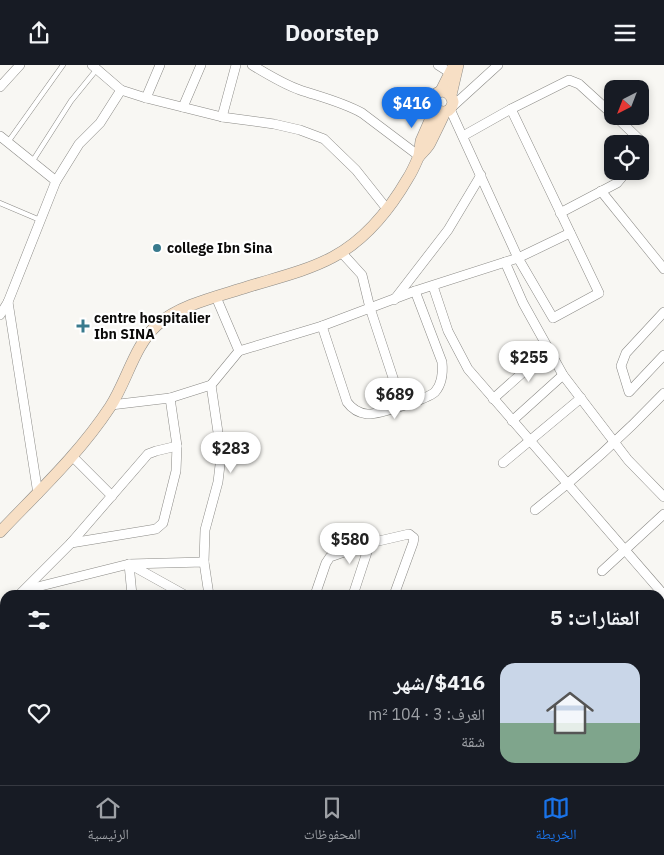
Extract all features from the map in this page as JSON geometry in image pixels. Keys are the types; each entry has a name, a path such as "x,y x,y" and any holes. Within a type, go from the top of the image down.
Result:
{"main road":[{"path":"0,531 73,457 111,405 148,334 166,318 216,297 331,258 361,237 387,209 409,178 419,156 421,141 446,104 454,67"}],"street":[{"path":"0,87 20,65"},
{"path":"146,98 160,65"},
{"path":"183,107 201,65"},
{"path":"222,117 236,65"},
{"path":"252,65 266,69 299,90 352,107 419,156"},
{"path":"438,65 454,67"},
{"path":"498,65 446,104 463,136 518,258 553,318 599,293 511,109"},
{"path":"99,68 121,90 146,98 222,117 274,124 307,132 324,139 356,169 387,209"},
{"path":"463,136 569,80 579,84 604,106"},
{"path":"0,315 8,302 56,181 79,144 100,123 121,90"},
{"path":"624,125 635,135"},
{"path":"4,139 56,181"},
{"path":"394,300 448,230 481,175"},
{"path":"560,213 620,180"},
{"path":"601,191 664,269"},
{"path":"111,405 170,398 211,385 239,351 322,326 415,291 518,258 570,233"},
{"path":"341,252 362,275 370,308 402,405"},
{"path":"506,262 524,303 563,375 628,460 664,497"},
{"path":"433,286 448,331 468,369 567,485 661,590"},
{"path":"322,326 348,402 352,408 368,414 378,413 420,400 435,392 443,370 442,362 415,291"},
{"path":"216,297 239,351"},
{"path":"8,302 38,493"},
{"path":"664,312 626,353 621,367 629,392 664,355"},
{"path":"493,399 549,349"},
{"path":"512,421 563,375"},
{"path":"211,385 219,439 220,465 218,482 205,530 204,563 211,590"},
{"path":"535,510 567,485 615,442 664,393"},
{"path":"71,543 156,529 163,523 176,471 177,446 170,398"},
{"path":"503,463 581,398"},
{"path":"24,590 71,543 148,454 177,446"},
{"path":"73,457 112,496"},
{"path":"602,571 664,514"},
{"path":"317,590 330,557 370,543 409,534 414,538 396,590"},
{"path":"355,590 370,543"},
{"path":"32,590 129,564 204,563"},
{"path":"129,564 132,590"},
{"path":"129,564 176,590"}],"lane":[{"path":"4,139 63,65"},
{"path":"32,162 70,101 99,68"},
{"path":"0,203 40,220"}],"place":[{"name":"college Ibn Sina","path":"157,248"},
{"name":"centre hospitalier Ibn SINA","path":"83,326"}]}
